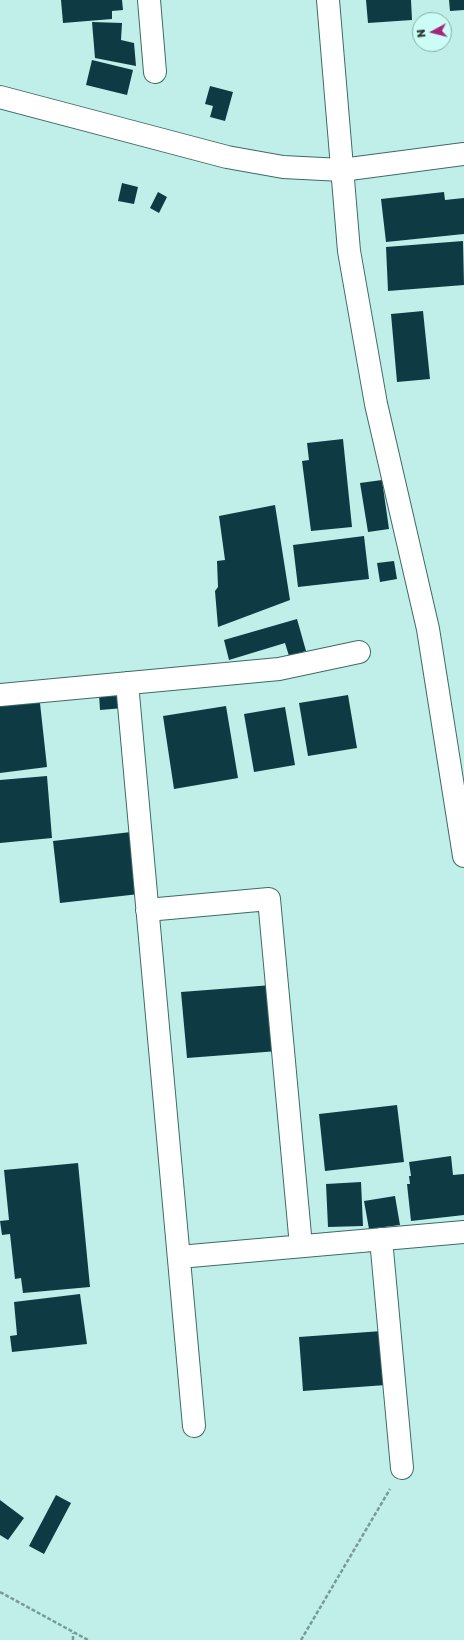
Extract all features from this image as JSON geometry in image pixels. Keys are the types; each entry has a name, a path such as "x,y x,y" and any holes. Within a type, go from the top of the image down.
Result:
{"street":[{"path":"149,0 155,72"},
{"path":"328,0 349,252 375,396 428,629 464,856"},
{"path":"0,97 227,157 284,167 342,170 464,154"},
{"path":"0,695 279,670 359,652"},
{"path":"127,683 194,1426"},
{"path":"147,910 269,899 301,1246"},
{"path":"179,1258 464,1232"},
{"path":"381,1239 402,1468"}],"path":[{"path":"301,1640 402,1468"},
{"path":"0,1592 88,1640"},
{"path":"73,1632 73,1640"}],"building":[{"path":"61,0 122,0 123,10 112,11 112,19 63,23"},
{"path":"366,0 411,0 412,20 368,23"},
{"path":"449,0 464,0 464,10 450,11"},
{"path":"92,22 122,23 121,40 134,43 136,66 95,58"},
{"path":"92,60 133,70 127,95 86,85"},
{"path":"210,86 233,92 225,121 210,117 213,106 205,104"},
{"path":"122,183 138,187 134,204 118,201"},
{"path":"158,192 167,197 159,213 150,208"},
{"path":"444,192 445,200 464,198 464,234 386,242 381,199"},
{"path":"463,241 464,285 388,291 386,247"},
{"path":"423,311 430,379 397,382 391,314"},
{"path":"343,439 352,527 311,531 302,461 309,460 307,443"},
{"path":"382,480 389,529 368,532 360,483"},
{"path":"275,505 290,600 218,627 215,591 218,587 217,561 225,560 219,516"},
{"path":"364,536 369,579 298,587 293,545"},
{"path":"394,561 397,579 380,582 377,563"},
{"path":"297,619 306,651 289,656 285,643 229,660 224,640"},
{"path":"123,692 124,708 100,710 99,694"},
{"path":"39,694 47,767 0,773 0,698"},
{"path":"348,695 357,748 308,756 299,703"},
{"path":"226,706 238,778 174,789 163,716"},
{"path":"285,707 295,765 254,772 244,714"},
{"path":"47,776 52,838 0,843 0,780"},
{"path":"131,832 139,894 60,903 53,841"},
{"path":"272,985 278,1051 187,1058 181,992"},
{"path":"397,1105 404,1162 325,1171 319,1114"},
{"path":"451,1156 453,1175 464,1174 464,1215 411,1221 407,1184 410,1184 409,1176 411,1176 409,1162"},
{"path":"78,1163 90,1287 23,1293 21,1278 15,1279 10,1234 2,1235 0,1221 9,1220 4,1170"},
{"path":"361,1182 363,1226 328,1227 326,1184"},
{"path":"395,1196 400,1225 369,1229 364,1201"},
{"path":"80,1294 87,1344 12,1352 10,1336 17,1335 14,1302"},
{"path":"382,1331 386,1385 303,1391 299,1337"},
{"path":"56,1495 71,1503 44,1554 29,1546"},
{"path":"0,1500 24,1518 8,1540 0,1535"}]}
